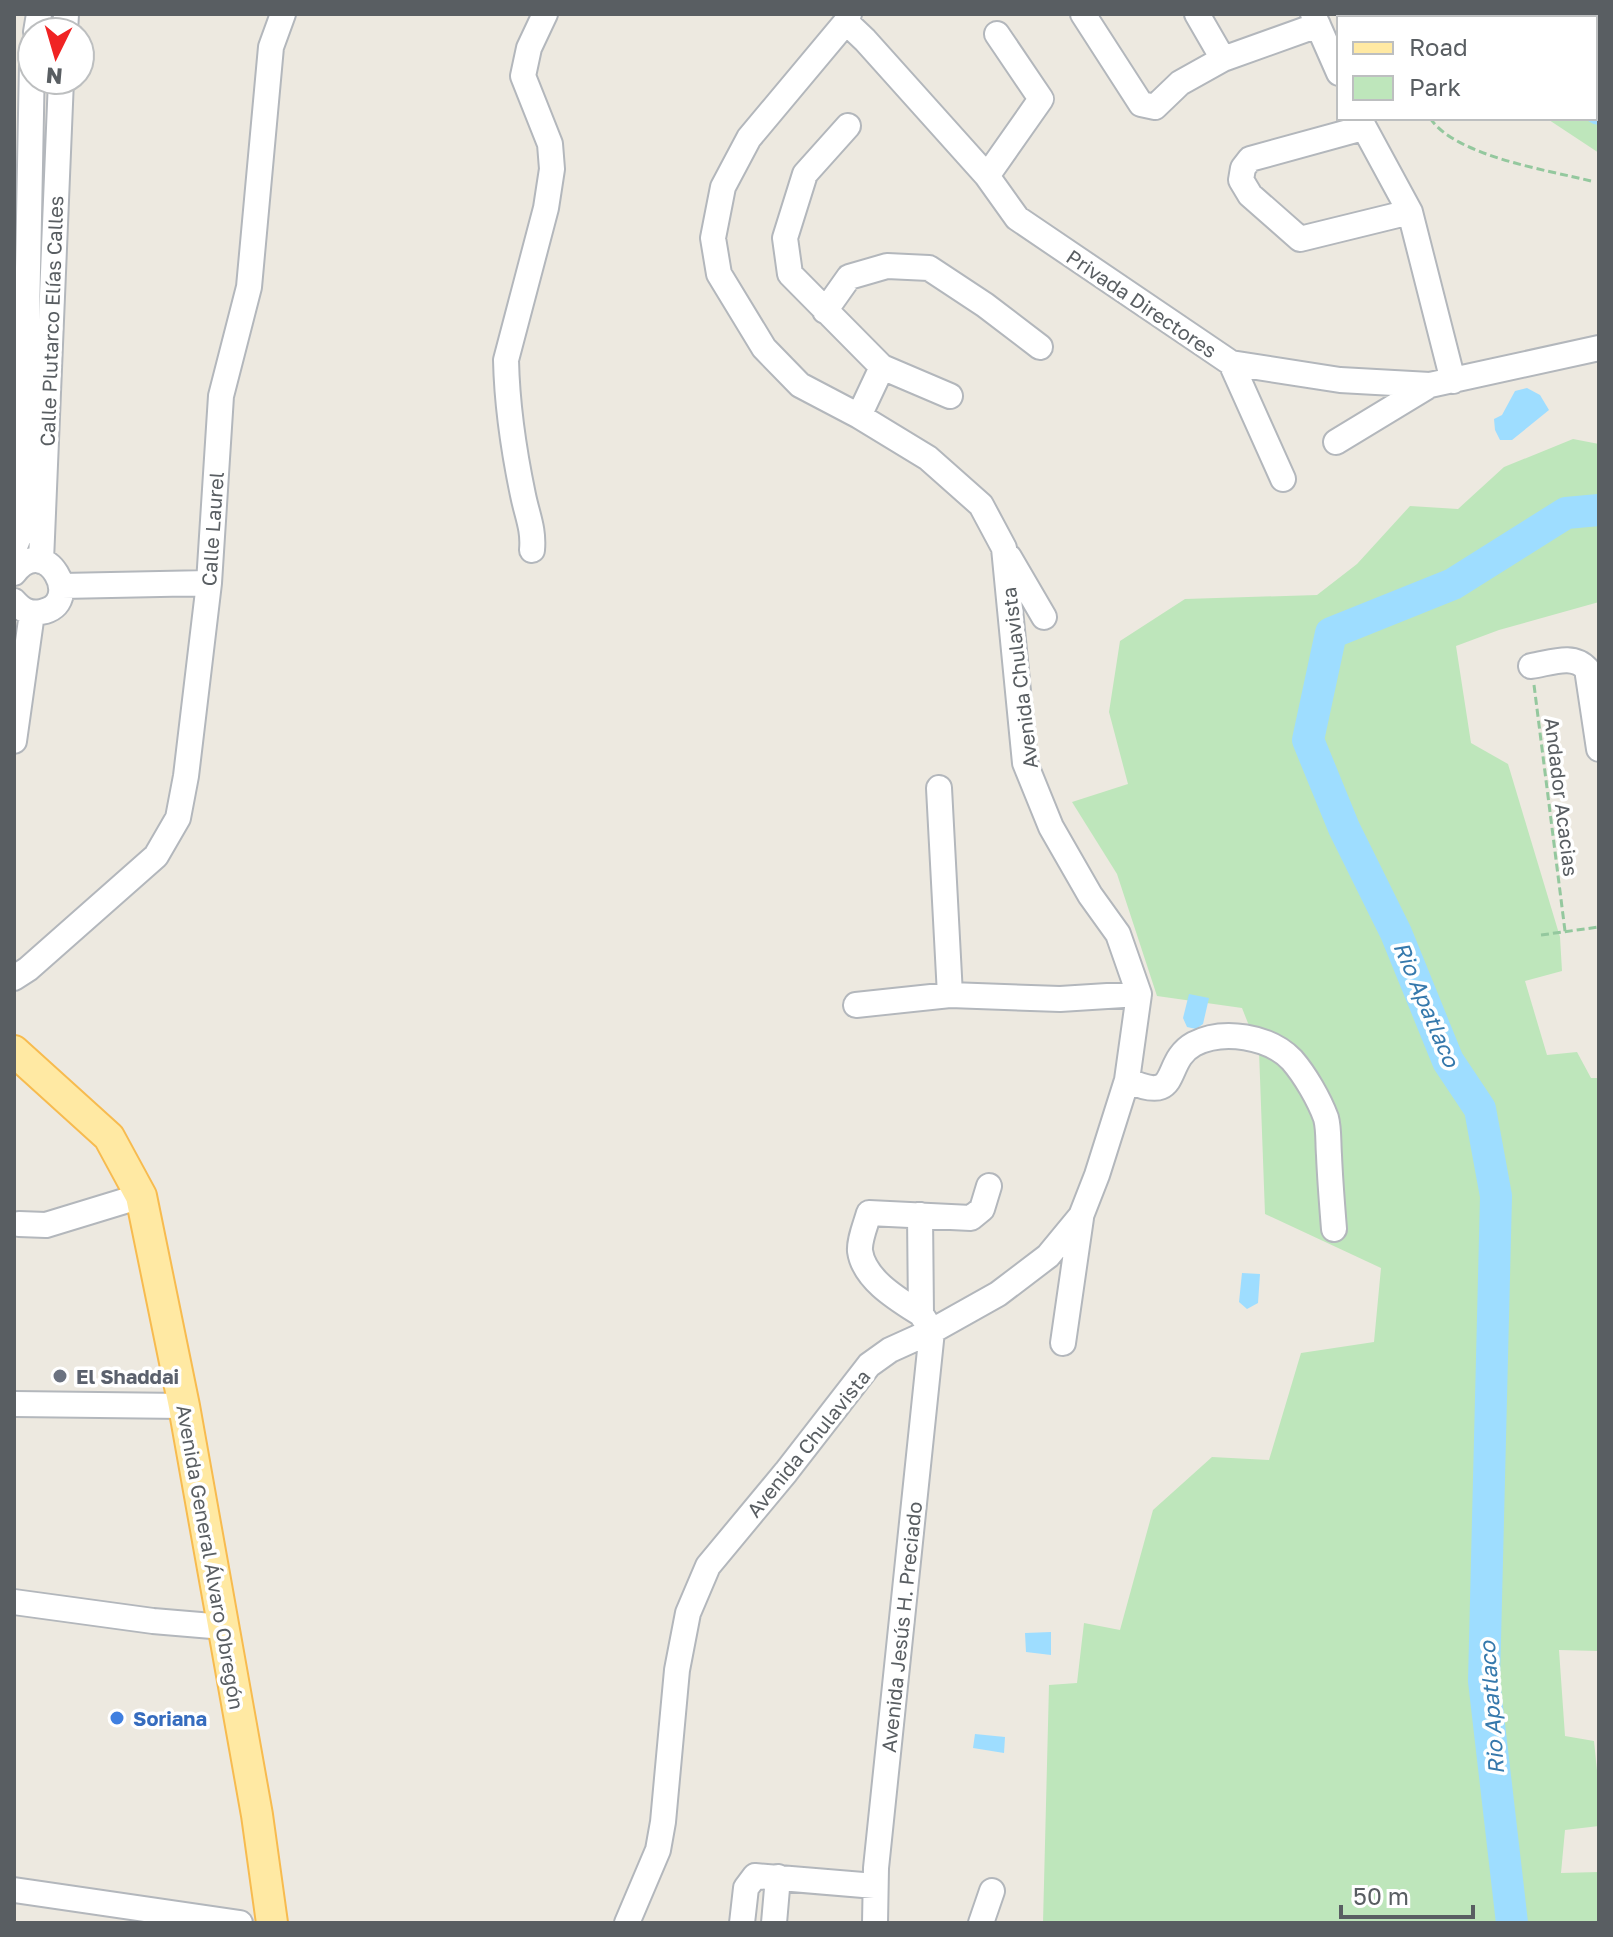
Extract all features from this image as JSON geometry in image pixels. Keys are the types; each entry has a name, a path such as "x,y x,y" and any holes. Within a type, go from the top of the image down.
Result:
{"main road":[{"name":"Avenida General Álvaro Obregón","path":"14,1051 109,1137 141,1196 184,1406 224,1627 257,1815 272,1923"}],"street":[{"name":"Calle Laurel","path":"14,978 156,856 178,818 186,776 209,583 221,396 249,287 271,47 283,14"},
{"path":"532,550 532,526 521,483 506,360 546,208 552,169 550,144 523,76 529,48 545,14"},
{"path":"1083,14 1141,104 1155,107 1180,83 1223,59 1316,20 1337,68"},
{"path":"1197,14 1223,59"},
{"name":"Privada Directores","path":"848,18 987,176 1017,218 1231,363 1340,380 1442,383 1599,348"},
{"name":"Avenida Chulavista","path":"627,1923 658,1850 677,1670 688,1613 708,1566 869,1365 926,1323 998,1294 1048,1256 1081,1216 1127,1080 1139,994 1118,934 1090,895 1051,827 1025,763 1004,548 981,505 928,458 800,385 764,348 719,274 713,238 723,187 749,138 848,18"},
{"path":"987,176 1041,99 997,34"},
{"name":"Calle Plutarco Elías Calles","path":"14,549 23,527 31,96"},
{"name":"Calle Plutarco Elías Calles","path":"41,561 60,96"},
{"path":"1336,442 1442,383 1410,212 1361,123 1250,159 1243,168 1241,180 1250,195 1300,239 1410,212"},
{"path":"848,126 805,174 785,238 790,274 882,367 950,396"},
{"path":"825,311 849,277 887,266 929,268 1040,347"},
{"path":"1231,363 1283,479"},
{"path":"859,416 882,367"},
{"path":"1004,548 1044,617"},
{"path":"14,573 30,562 41,561 56,570 62,586 59,601 47,611 23,607 14,741"},
{"path":"62,586 209,583"},
{"path":"1531,666 1571,659 1581,662 1587,669 1599,749"},
{"path":"939,788 950,995"},
{"path":"856,1005 950,995 1060,999 1139,994"},
{"path":"1127,1080 1147,1089 1162,1087 1192,1045 1230,1035 1262,1042 1290,1058 1314,1094 1326,1120 1334,1229"},
{"path":"926,1323 868,1270 860,1250 869,1213 971,1218 982,1209 989,1186"},
{"path":"19,1224 46,1225 141,1196"},
{"name":"Avenida Jesús H. Preciado","path":"875,1923 875,1886 926,1323 920,1215"},
{"path":"1063,1343 1081,1216"},
{"path":"14,1404 184,1406"},
{"path":"14,1602 153,1621 224,1627"},
{"path":"742,1923 746,1888 755,1876 875,1886"},
{"path":"774,1923 778,1877"},
{"path":"14,1890 240,1923"},
{"path":"981,1923 992,1891"}],"path":[{"path":"1431,120 1437,130 1464,146 1591,181"},
{"name":"Andador Acacias","path":"1531,666 1565,931"},
{"path":"1541,935 1599,927"}],"green space":[{"path":"1384,14 1572,16 1384,16"},
{"path":"1597,50 1599,53 1599,153 1549,120 1597,120"},
{"path":"1573,439 1599,444 1599,602 1499,630 1456,646 1471,743 1508,764 1560,937 1562,971 1525,981 1547,1055 1577,1052 1591,1078 1599,1078 1599,1651 1559,1650 1565,1736 1594,1741 1599,1790 1599,1826 1565,1830 1561,1873 1599,1872 1599,1923 1043,1923 1049,1685 1077,1683 1084,1623 1120,1630 1153,1510 1212,1457 1269,1460 1301,1353 1374,1342 1381,1268 1265,1214 1259,1051 1242,1008 1157,996 1117,874 1072,802 1128,784 1109,712 1120,641 1185,599 1317,595 1357,564 1410,506 1458,509 1504,467"}],"water":[{"path":"1527,388 1540,395 1549,410 1512,440 1500,440 1494,419 1502,415 1515,391"},
{"path":"1189,994 1209,998 1203,1024 1196,1029 1187,1027 1183,1018"},
{"path":"1242,1273 1260,1274 1258,1303 1247,1309 1239,1302"},
{"path":"1051,1632 1051,1655 1026,1652 1025,1633"},
{"path":"975,1734 1005,1737 1004,1753 973,1748"}],"waterway":[{"name":"Rio Apatlaco","path":"1512,1923 1484,1681 1496,1196 1480,1109 1448,1061 1396,933 1344,828 1308,740 1331,633 1453,584 1566,513 1599,510"}],"place":[{"name":"El Shaddai","path":"60,1376"},
{"name":"Soriana","path":"117,1718"}]}
